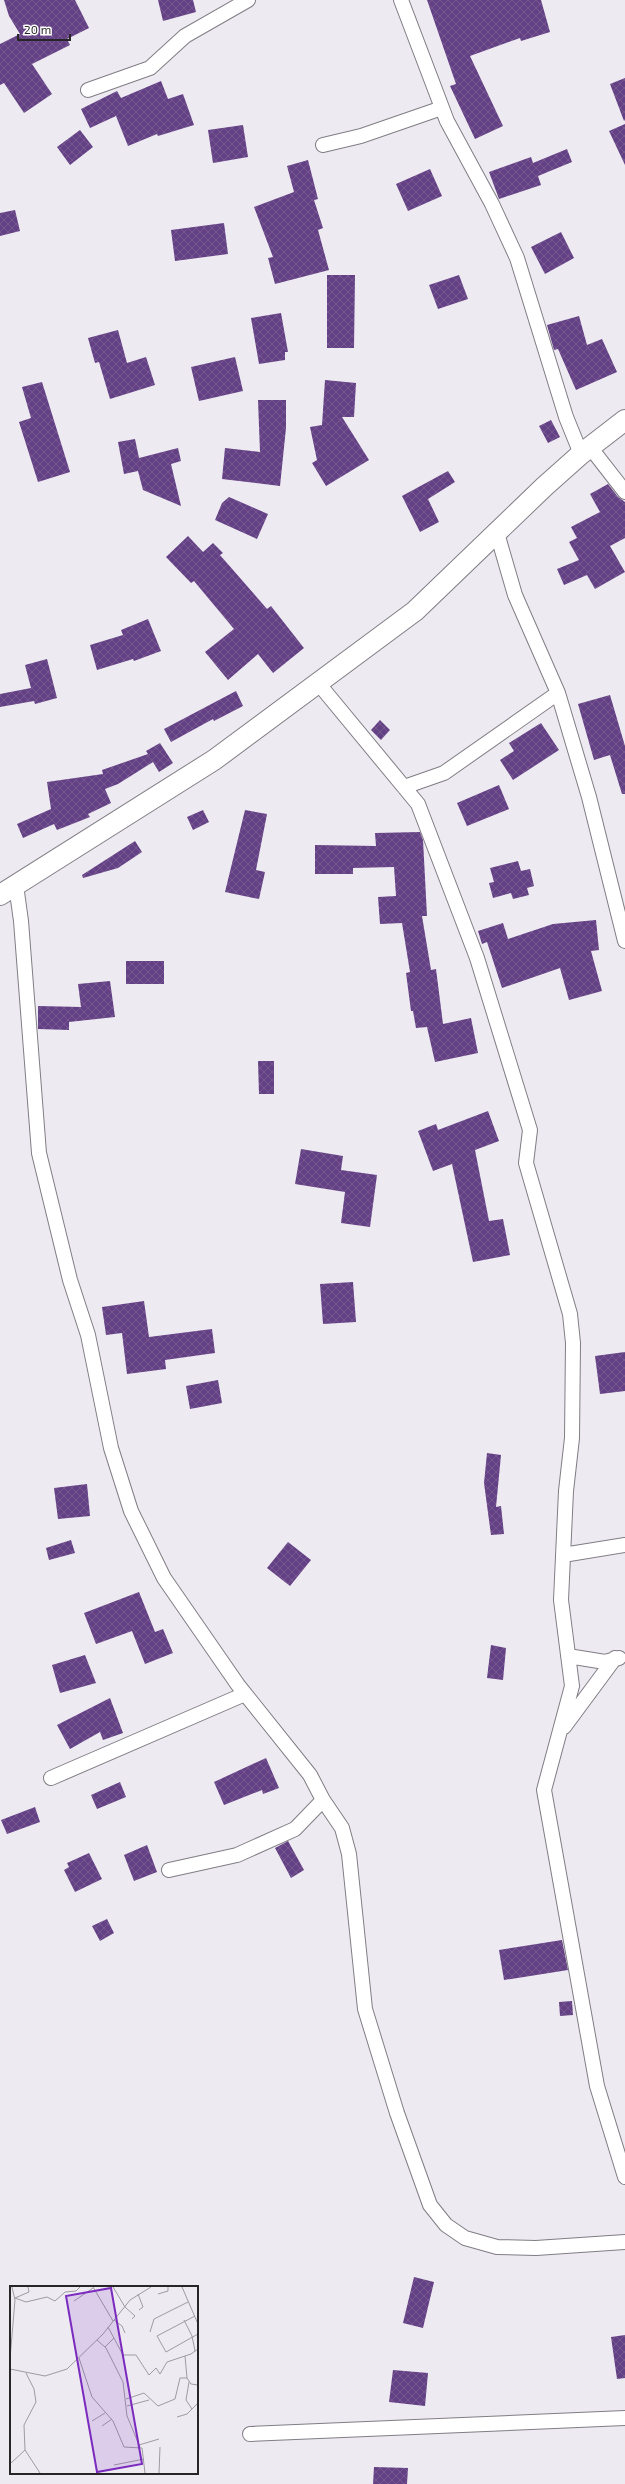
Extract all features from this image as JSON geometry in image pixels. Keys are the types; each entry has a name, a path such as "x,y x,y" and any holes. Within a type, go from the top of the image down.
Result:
{"street":[{"path":"88,90 150,68 185,36 248,0"},
{"path":"401,0 442,108 471,168 492,204 517,258 566,417 586,450 625,492"},
{"path":"323,145 361,136 442,108"},
{"path":"625,420 586,450 496,533 415,612 214,760 8,890 21,921 39,1152 70,1280 88,1335 111,1448 131,1511 164,1578 245,1694 310,1775 323,1800 342,1828 349,1854 365,2009 400,2120 430,2205 446,2225 466,2238 497,2247 536,2248 625,2242"},
{"path":"496,533 515,595 558,693 589,796 625,941"},
{"path":"318,683 418,804 481,973 530,1130 526,1163 570,1314 573,1343 572,1438 566,1491 561,1600 572,1686 544,1790 597,2086 625,2177"},
{"path":"404,787 444,773 558,693"},
{"path":"563,1555 625,1545"},
{"path":"568,1656 605,1662 620,1658"},
{"path":"559,1734 620,1658"},
{"path":"51,1778 245,1694"},
{"path":"169,1870 237,1855 295,1829 323,1800"},
{"path":"250,2434 625,2418"}],"building":[{"path":"4,0 75,0 89,28 67,39 70,45 32,64 52,94 24,113 4,83 0,85 0,44 20,34 9,16"},
{"path":"158,0 193,0 196,12 163,21"},
{"path":"427,0 541,0 550,32 521,41 520,38 470,56 503,126 475,139 450,86 456,84"},
{"path":"625,78 625,120 624,121 610,84"},
{"path":"161,81 168,99 183,94 194,125 158,136 157,134 128,146 116,116 90,128 81,109 117,91 121,98"},
{"path":"625,124 625,165 609,131"},
{"path":"243,125 248,157 213,163 208,130"},
{"path":"80,130 93,147 70,165 57,147"},
{"path":"567,149 572,162 538,176 541,185 499,199 489,172 531,157 533,163"},
{"path":"308,160 318,199 314,200 323,228 318,230 329,270 275,284 268,258 273,257 254,207 294,192 287,166"},
{"path":"430,169 442,196 408,211 396,184"},
{"path":"15,210 20,231 0,236 0,213"},
{"path":"224,223 228,254 175,261 171,230"},
{"path":"561,232 574,258 545,274 531,247"},
{"path":"327,275 355,275 354,348 327,348"},
{"path":"459,275 468,299 438,309 429,285"},
{"path":"281,313 288,352 285,352 285,360 259,364 251,318"},
{"path":"579,316 587,345 602,339 617,372 576,390 558,349 554,350 547,325"},
{"path":"118,330 127,363 146,357 155,385 110,399 99,362 95,363 88,338"},
{"path":"235,357 243,391 199,401 191,367"},
{"path":"325,380 356,383 354,417 342,417 369,460 326,486 312,463 317,460 310,427 322,425"},
{"path":"42,382 70,472 38,482 19,422 31,418 22,387"},
{"path":"258,400 286,400 286,428 280,486 222,479 225,448 260,452"},
{"path":"551,420 560,437 548,443 539,426"},
{"path":"135,439 139,458 178,448 181,461 171,464 181,506 143,490 138,471 124,474 118,442"},
{"path":"448,471 455,482 428,499 439,522 420,532 402,496"},
{"path":"608,484 618,497 625,502 625,538 610,546 625,572 595,589 587,575 564,585 557,569 579,560 569,542 577,538 571,527 600,512 590,494"},
{"path":"229,497 268,514 257,539 215,520 222,503"},
{"path":"188,536 203,552 213,543 223,553 220,555 267,609 271,606 304,648 273,673 258,654 228,680 205,652 234,629 194,581 191,583 166,557"},
{"path":"148,619 161,651 134,661 133,659 97,670 90,645 123,635 121,630"},
{"path":"47,659 57,698 35,704 34,701 0,707 0,694 31,688 25,665"},
{"path":"236,691 243,706 214,721 213,719 171,742 164,729"},
{"path":"610,695 625,746 625,794 622,794 610,755 594,760 578,704"},
{"path":"380,720 390,730 381,740 371,730"},
{"path":"541,723 559,750 513,780 500,760 514,751 509,743"},
{"path":"160,743 173,763 159,772 153,762 118,784 105,789 111,803 88,814 90,817 57,830 54,824 23,838 17,824 51,809 47,782 103,774 102,770 148,754 146,751"},
{"path":"499,785 509,809 467,826 457,803"},
{"path":"203,810 209,822 193,830 187,817"},
{"path":"245,810 267,814 256,870 265,872 259,899 225,892"},
{"path":"420,832 423,840 427,916 422,916 431,970 436,969 443,1024 471,1018 478,1053 435,1062 427,1027 416,1028 413,1011 411,1011 406,973 410,972 402,923 380,924 378,897 396,896 394,867 353,868 353,874 315,874 315,845 376,846 375,833"},
{"path":"135,841 142,852 118,868 83,878 82,875"},
{"path":"518,861 521,871 530,869 534,886 527,888 529,895 513,899 511,893 493,898 489,883 494,882 490,868"},
{"path":"596,920 599,950 591,951 602,991 569,1000 560,968 502,988 487,942 482,944 478,931 503,923 508,939 553,924"},
{"path":"126,961 164,961 164,984 126,984"},
{"path":"110,981 115,1017 69,1022 69,1030 38,1029 38,1006 81,1007 78,984"},
{"path":"258,1061 274,1061 274,1094 259,1094"},
{"path":"488,1111 499,1141 475,1150 489,1221 503,1219 510,1255 473,1262 452,1164 433,1171 418,1131 436,1124 438,1130"},
{"path":"301,1149 343,1156 341,1170 377,1175 370,1227 341,1223 345,1192 295,1184"},
{"path":"353,1282 356,1322 323,1324 320,1284"},
{"path":"144,1301 149,1337 212,1329 215,1353 165,1360 166,1369 127,1374 122,1333 106,1335 102,1307"},
{"path":"625,1352 625,1391 600,1394 595,1356"},
{"path":"218,1380 222,1403 190,1409 186,1386"},
{"path":"487,1453 501,1455 496,1507 501,1506 504,1534 491,1535 484,1483"},
{"path":"87,1484 90,1516 58,1519 54,1488"},
{"path":"71,1540 75,1553 49,1560 46,1548"},
{"path":"288,1542 311,1560 290,1586 267,1568"},
{"path":"139,1592 155,1632 163,1629 173,1653 145,1664 132,1631 96,1644 84,1613"},
{"path":"491,1645 506,1648 503,1680 487,1678"},
{"path":"85,1655 96,1683 60,1693 52,1665"},
{"path":"110,1698 123,1733 103,1740 100,1732 70,1749 57,1725"},
{"path":"266,1758 279,1788 263,1794 262,1790 224,1805 214,1782"},
{"path":"120,1782 126,1797 97,1809 91,1795"},
{"path":"35,1807 40,1822 7,1834 1,1820"},
{"path":"288,1841 304,1870 291,1878 275,1848"},
{"path":"147,1845 157,1872 134,1881 124,1855"},
{"path":"89,1853 102,1879 75,1892 64,1870 69,1867 67,1863"},
{"path":"107,1919 114,1933 100,1941 92,1926"},
{"path":"562,1940 568,1970 504,1980 499,1950"},
{"path":"572,2001 573,2015 560,2016 559,2002"},
{"path":"414,2277 434,2282 423,2328 403,2323"},
{"path":"625,2335 625,2378 617,2379 611,2337"},
{"path":"393,2370 428,2373 425,2406 389,2402"},
{"path":"374,2467 408,2468 407,2484 373,2484"}]}
